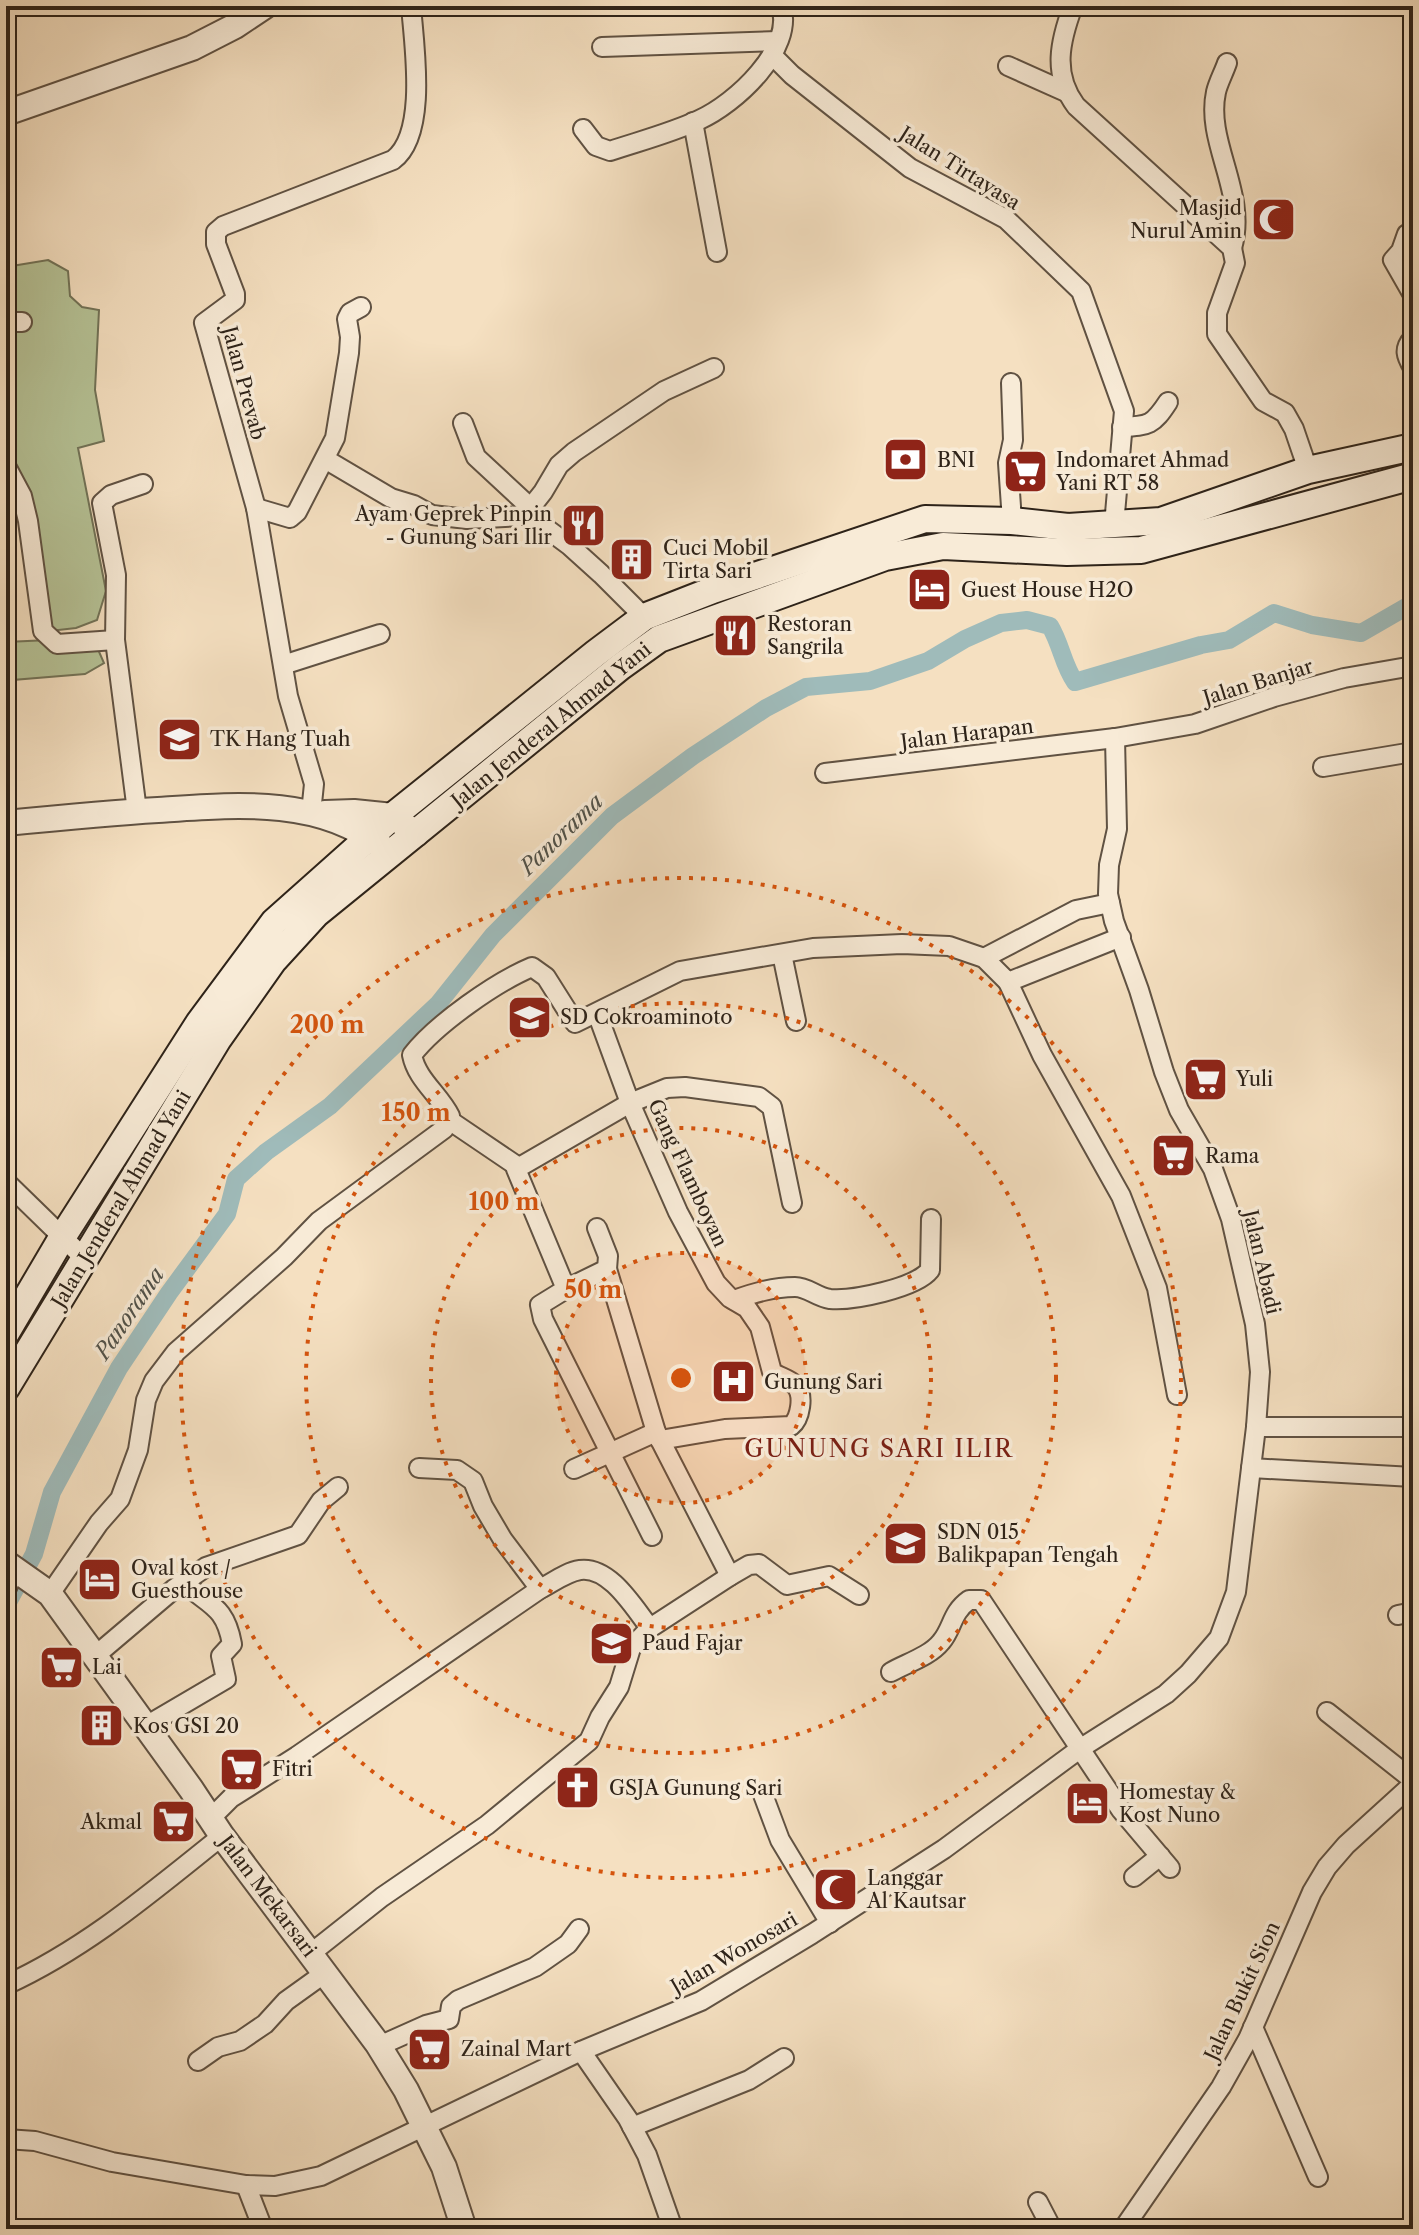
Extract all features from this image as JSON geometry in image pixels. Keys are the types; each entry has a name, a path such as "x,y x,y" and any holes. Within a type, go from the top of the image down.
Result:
{"main road":[{"name":"Jalan Jenderal Ahmad Yani","path":"6,1333 63,1236 199,1023 274,922 393,816 644,617 713,590 925,519 1012,521 1068,527 1161,521 1308,470 1413,447"},
{"name":"Jalan Jenderal Ahmad Yani","path":"6,1388 218,1039 273,961 316,914 620,667 659,639 885,557 943,546 1067,552 1141,550 1413,476"}],"street":[{"path":"6,113 192,48 265,6"},
{"name":"Jalan Prevab","path":"311,813 314,784 288,696 256,508 205,329 207,319 235,300 216,244 216,232 223,226 393,160 401,154 412,122 417,77 411,6"},
{"path":"583,129 596,146 610,151 693,122 746,88 775,48 784,17 781,6"},
{"path":"1073,6 1061,55 1061,79 1066,92 1076,106 1232,248"},
{"path":"602,47 775,48"},
{"name":"Jalan Tirtayasa","path":"775,48 792,75 910,168 1006,219 1078,288 1123,405 1114,525"},
{"path":"1227,63 1216,92 1215,111 1237,225 1232,248 1235,263 1217,313 1217,334 1263,401 1285,413 1308,470"},
{"path":"1008,66 1066,92"},
{"path":"693,122 717,252"},
{"path":"1407,234 1401,251 1393,258 1413,295"},
{"path":"256,508 290,518 297,512 325,459 335,438 349,353 347,319 350,313 361,307"},
{"path":"1413,338 1406,349 1407,359 1413,368"},
{"path":"528,512 559,465 574,452 664,391 714,368"},
{"path":"1011,383 1013,441 1008,463 1012,521"},
{"path":"1122,427 1148,425 1168,402"},
{"path":"463,423 476,457 528,512 570,546 644,617"},
{"path":"325,459 391,498 432,515 467,519 528,512"},
{"path":"6,466 22,496 28,521 43,631 57,644 115,640"},
{"path":"137,811 115,640 116,575 102,503 111,495 143,484"},
{"path":"283,665 380,634"},
{"name":"Jalan Banjar","path":"1115,738 1195,724 1274,697 1344,678 1413,666"},
{"name":"Jalan Harapan","path":"825,773 1115,738"},
{"name":"Jalan Abadi","path":"1081,1748 1166,1694 1219,1638 1236,1592 1260,1372 1255,1324 1231,1219 1213,1169 1179,1110 1164,1072 1110,903 1109,865 1117,829 1115,738"},
{"path":"1323,767 1413,752"},
{"path":"6,823 236,805 311,813 354,812 393,816 416,834"},
{"path":"311,813 369,836 390,855"},
{"path":"984,958 1076,910 1110,903"},
{"path":"1008,982 1121,937"},
{"path":"23,1580 99,1523 120,1499 138,1450 146,1400 154,1381 176,1352 284,1257 319,1221 444,1129 450,1116 444,1104 423,1081 412,1055 424,1040 508,977 532,967 546,977 575,1023 680,971 813,948 902,944 949,946 984,958 1008,982 1042,1055 1121,1196 1157,1288 1177,1395"},
{"path":"782,954 796,1021"},
{"name":"Gang Flamboyan","path":"597,1013 630,1103 678,1212 716,1283 747,1308 760,1327 772,1372 798,1389 798,1417 791,1426 658,1436"},
{"path":"517,1166 630,1103 667,1088 685,1087 766,1100 772,1107 792,1203"},
{"path":"449,1120 517,1166"},
{"path":"517,1166 566,1289"},
{"path":"6,1182 84,1258"},
{"path":"734,1300 784,1287 804,1287 830,1299 909,1284 930,1270 931,1219"},
{"path":"597,1228 608,1256 607,1269 658,1436 730,1576"},
{"path":"607,1269 540,1305 543,1319 652,1536"},
{"path":"1256,1427 1413,1427"},
{"path":"574,1469 658,1436"},
{"path":"419,1468 457,1470 473,1481 483,1506 503,1540 540,1589"},
{"path":"1251,1468 1413,1477"},
{"path":"95,1656 183,1582 206,1567 292,1538 304,1529 321,1501 338,1487"},
{"path":"198,2061 218,2047 240,2041 265,2024 382,1897 487,1825 589,1741 619,1687 631,1648 650,1628 749,1565 759,1564 787,1585 829,1576 859,1595"},
{"path":"6,1985 48,1966 100,1933 216,1827 231,1798 540,1589 576,1571 590,1571 614,1582 650,1628"},
{"name":"Jalan Mekarsari","path":"23,1580 95,1656 216,1827 379,2046 406,2090 444,2167 464,2229"},
{"path":"146,1726 226,1679 221,1656 232,1644 229,1626 213,1603 201,1599 183,1582"},
{"path":"891,1672 937,1646 956,1611 969,1600 981,1600 1121,1810 1165,1862 1134,1877"},
{"path":"1327,1712 1413,1782"},
{"name":"Jalan Wonosari","path":"6,2139 35,2141 112,2162 246,2185 275,2186 321,2176 581,2051 701,2001 944,1849 1081,1748"},
{"name":"Jalan Bukit Sion","path":"1123,2229 1221,2087 1253,2027 1312,1892 1327,1867 1413,1782"},
{"path":"762,1792 780,1840 830,1923"},
{"path":"6,1833 6,1852"},
{"path":"379,2046 426,2025 449,2019 451,2006 458,2000 535,1967 568,1944 579,1929"},
{"path":"1253,2027 1318,2177"},
{"path":"581,2051 632,2127 658,2181 673,2229"},
{"path":"632,2127 749,2080 784,2058"},
{"path":"246,2185 263,2229"},
{"path":"1038,2202 1052,2229"}],"green space":[{"path":"48,260 68,271 70,296 82,307 99,310 95,390 104,441 78,448 106,591 97,620 76,628 41,632 6,467 6,271 12,266"},
{"path":"93,638 104,663 85,674 13,680 11,709 6,709 6,642"}],"waterway":[{"name":"Panorama","path":"6,1606 34,1554 52,1492 119,1368 227,1214 236,1179 266,1152 330,1106 438,1004 493,935 612,816 693,756 766,708 806,687 870,681 928,661 965,639 1001,623 1027,620 1050,626 1075,682 1201,645 1229,640 1274,613 1312,625 1361,633 1413,603"}],"place":[{"name":"Masjid Nurul Amin","path":"1273,219"},
{"name":"BNI","path":"906,460"},
{"name":"Indomaret Ahmad Yani RT 58","path":"1025,472"},
{"name":"Ayam Geprek Pinpin - Gunung Sari Ilir","path":"583,526"},
{"name":"Cuci Mobil Tirta Sari","path":"632,559"},
{"name":"Guest House H2O","path":"930,590"},
{"name":"Restoran Sangrila","path":"736,636"},
{"name":"TK Hang Tuah","path":"179,739"},
{"name":"SD Cokroaminoto","path":"529,1017"},
{"name":"Yuli","path":"1205,1079"},
{"name":"Rama","path":"1174,1156"},
{"name":"Gunung Sari","path":"733,1382"},
{"name":"SDN 015 Balikpapan Tengah","path":"906,1543"},
{"name":"Oval kost / Guesthouse","path":"100,1580"},
{"name":"Paud Fajar","path":"611,1643"},
{"name":"Lai","path":"61,1667"},
{"name":"Kos GSI 20","path":"102,1726"},
{"name":"Fitri","path":"241,1769"},
{"name":"GSJA Gunung Sari","path":"578,1788"},
{"name":"Homestay & Kost Nuno","path":"1088,1803"},
{"name":"Akmal","path":"173,1822"},
{"name":"Langgar Al Kautsar","path":"836,1889"},
{"name":"Zainal Mart","path":"430,2049"}],"district":[{"name":"GUNUNG SARI ILIR","path":"879,1449"}]}
